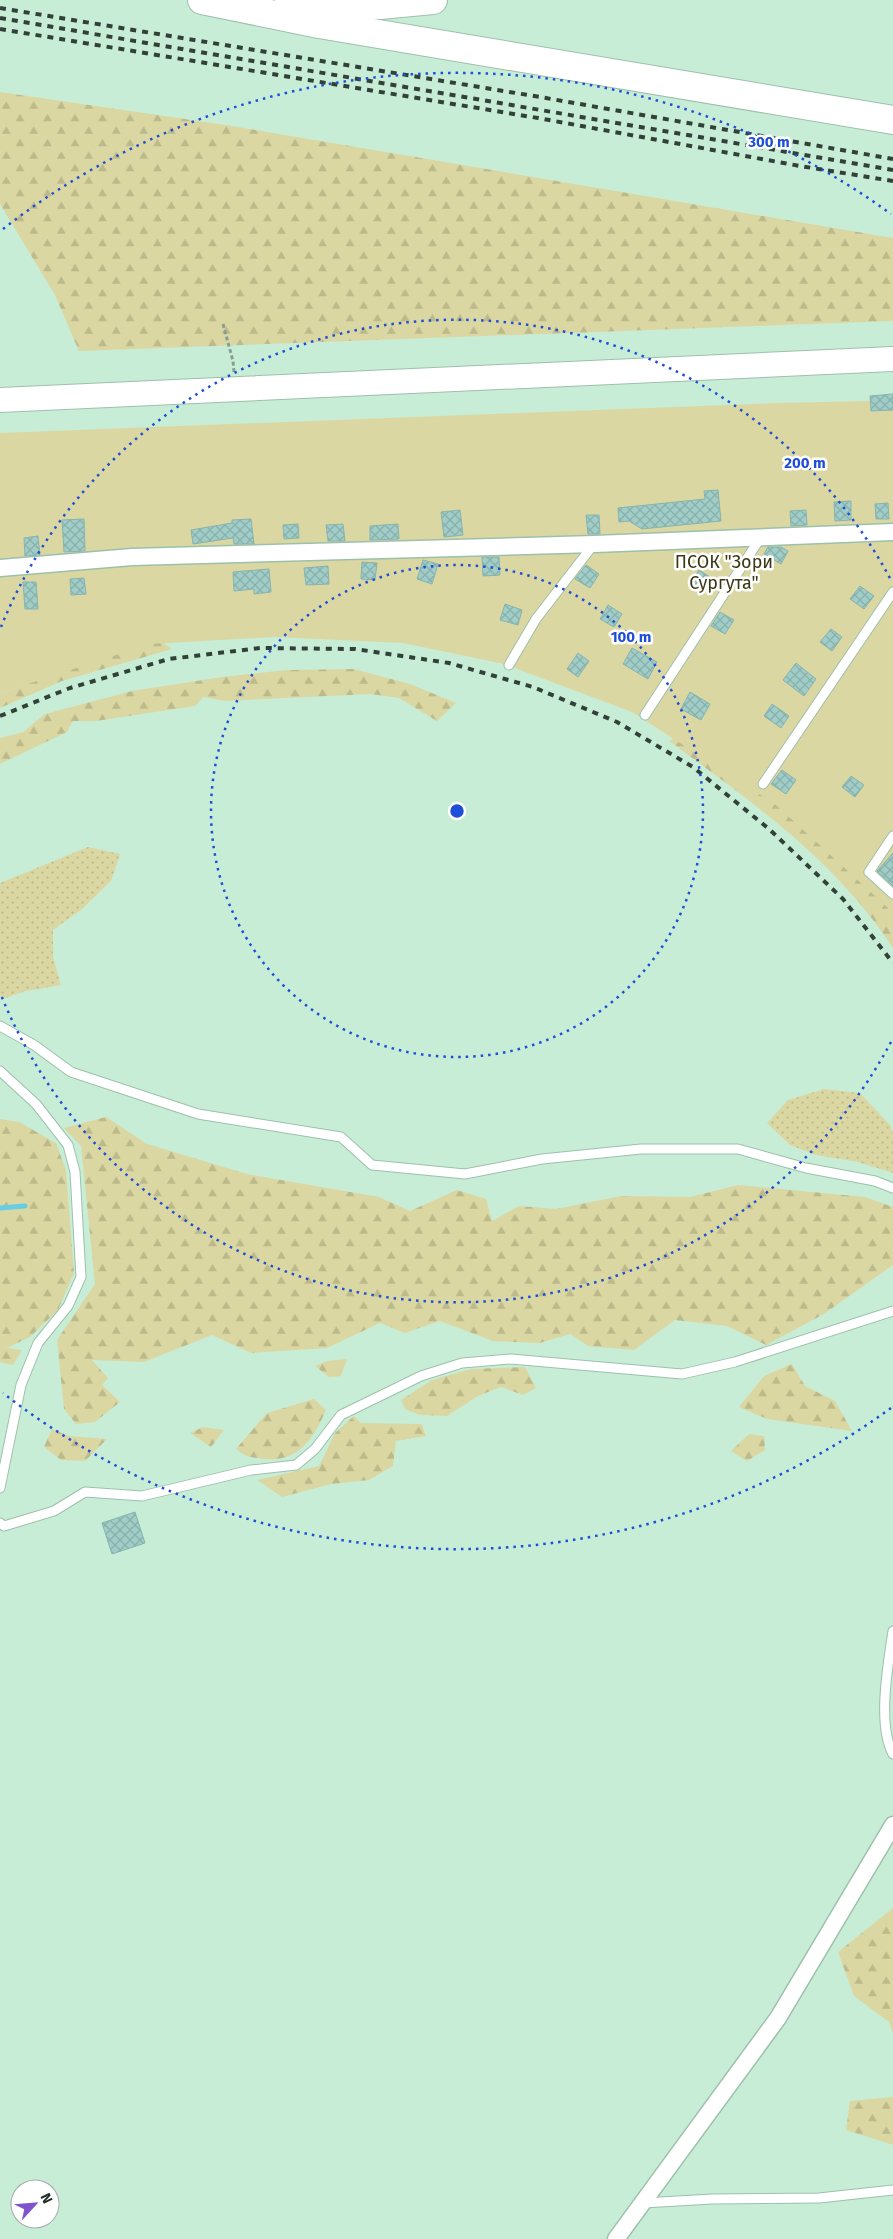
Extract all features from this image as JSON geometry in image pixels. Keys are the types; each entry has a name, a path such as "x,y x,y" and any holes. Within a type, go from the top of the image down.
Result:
{"highway":[{"path":"202,0 319,24 893,120"},
{"path":"232,0 309,6 380,5 433,0"}],"main road":[{"path":"0,400 893,359"}],"street":[{"path":"0,568 132,557 594,544 893,532"},
{"path":"616,2239 778,2018 893,1825"}],"lane":[{"path":"645,715 761,537"},
{"path":"509,666 536,619 594,544"},
{"path":"763,784 893,592"},
{"path":"893,836 869,872 893,894"},
{"path":"0,1026 34,1046 71,1072 198,1114 341,1137 372,1165 465,1174 542,1159 641,1149 738,1149 806,1168 875,1181 893,1188"},
{"path":"0,1071 36,1104 68,1145 75,1172 81,1277 68,1306 38,1343 21,1385 0,1488"},
{"path":"0,1523 4,1526 54,1511 85,1492 142,1496 251,1470 296,1465 315,1449 341,1415 421,1376 462,1363 511,1359 682,1374 734,1362 893,1312"},
{"path":"893,1631 886,1683 887,1743 893,1754"},
{"path":"643,2203 712,2199 819,2198 893,2190"}],"path":[{"path":"224,324 233,361 235,390"}],"green space":[{"path":"0,92 226,125 893,238 893,321 79,351 55,295 0,204"},
{"name":"ПСОК \"Зори Сургута\"","path":"893,400 893,916 887,907 776,805 632,712 504,664 403,643 275,637 150,644 0,693 0,433 777,403 870,401 871,411 888,410"},
{"path":"159,640 172,649 62,681 0,708 0,693"},
{"path":"354,669 410,684 456,703 437,721 399,698 371,694 225,701 203,697 195,706 96,721 73,721 67,732 0,764 0,738 23,732 45,714 132,691 222,677 287,670"},
{"path":"677,737 765,795 893,910 893,948 870,916 819,860 761,810 669,741"},
{"path":"88,847 120,854 111,881 82,909 53,930 53,957 61,985 26,991 5,998 0,997 0,883"},
{"path":"824,1089 860,1093 891,1126 893,1134 893,1173 858,1162 816,1155 790,1145 767,1123 788,1100"},
{"path":"106,1117 147,1144 247,1174 379,1197 410,1211 457,1190 486,1199 492,1221 519,1206 556,1209 621,1196 690,1197 738,1185 865,1197 893,1207 893,1265 824,1314 766,1345 727,1326 675,1320 634,1350 588,1346 570,1334 540,1343 493,1341 440,1321 405,1333 380,1323 327,1348 251,1353 212,1335 144,1362 92,1360 108,1378 102,1385 120,1402 95,1422 76,1424 64,1409 57,1340 95,1284 81,1146 64,1128"},
{"path":"0,1119 19,1122 56,1143 66,1170 74,1273 58,1310 30,1337 7,1348 22,1350 13,1365 0,1362"},
{"path":"347,1359 341,1376 329,1377 315,1366 327,1361"},
{"path":"792,1364 805,1386 835,1401 852,1431 767,1419 739,1407 764,1376"},
{"path":"525,1367 536,1388 523,1395 501,1387 478,1396 447,1416 420,1415 405,1409 401,1400 432,1380 471,1369"},
{"path":"314,1399 326,1410 310,1439 295,1453 276,1459 264,1459 246,1456 236,1449 267,1413"},
{"path":"354,1416 361,1423 422,1424 426,1436 396,1441 393,1466 369,1480 331,1484 282,1497 257,1480 319,1466 335,1433"},
{"path":"203,1427 224,1430 211,1447 190,1433"},
{"path":"52,1429 69,1436 107,1439 85,1461 61,1460 44,1447"},
{"path":"749,1434 764,1436 765,1450 747,1461 731,1451"},
{"path":"893,1908 893,2033 889,2022 854,1996 838,1952"},
{"path":"893,2097 893,2145 846,2130 850,2101"}],"building":[{"path":"893,394 893,410 871,411 870,396"},
{"path":"718,490 721,521 642,529 629,521 619,522 618,508 705,499 704,491"},
{"path":"851,501 851,520 835,521 834,502"},
{"path":"888,503 889,519 876,519 875,504"},
{"path":"460,510 463,535 444,537 441,512"},
{"path":"806,510 807,525 791,526 790,511"},
{"path":"586,515 599,515 600,534 588,534"},
{"path":"84,519 85,551 64,552 62,520"},
{"path":"251,519 254,544 234,544 233,538 193,544 191,530 232,523 232,520"},
{"path":"298,524 299,538 284,539 283,525"},
{"path":"343,524 345,541 328,541 326,525"},
{"path":"398,524 399,539 370,540 370,526"},
{"path":"38,536 40,555 25,556 24,538"},
{"path":"768,547 781,547 788,551 781,564 764,554"},
{"path":"482,557 499,557 500,575 483,576"},
{"path":"423,560 438,564 432,584 417,579"},
{"path":"362,562 377,563 375,580 361,579"},
{"path":"586,565 599,574 590,588 575,579"},
{"path":"328,566 329,584 306,585 304,568"},
{"path":"269,569 271,592 254,594 254,589 234,591 233,572"},
{"path":"699,570 713,579 706,590 692,581"},
{"path":"84,578 86,594 71,595 70,579"},
{"path":"23,582 36,582 38,609 25,609"},
{"path":"860,586 874,596 864,609 850,599"},
{"path":"505,604 522,610 518,625 500,620"},
{"path":"608,605 622,614 614,627 600,619"},
{"path":"720,612 734,620 725,634 711,626"},
{"path":"831,629 842,637 832,651 820,642"},
{"path":"632,648 657,662 648,679 623,664"},
{"path":"578,653 589,661 578,677 567,669"},
{"path":"796,663 816,679 804,696 783,680"},
{"path":"690,692 710,704 701,720 681,709"},
{"path":"772,704 789,716 781,728 764,716"},
{"path":"782,770 796,780 786,794 771,784"},
{"path":"851,776 864,785 855,797 842,787"},
{"path":"893,853 893,886 877,871"},
{"path":"135,1512 145,1543 112,1554 102,1523"}],"waterway":[{"path":"0,1208 25,1206"}],"railway":[{"path":"0,8 540,97 893,159"},
{"path":"0,18 893,170"},
{"path":"0,29 538,118 893,181"},
{"path":"0,716 70,688 169,659 260,648 355,649 449,663 533,687 617,722 693,767 769,829 843,899 893,963"}]}
